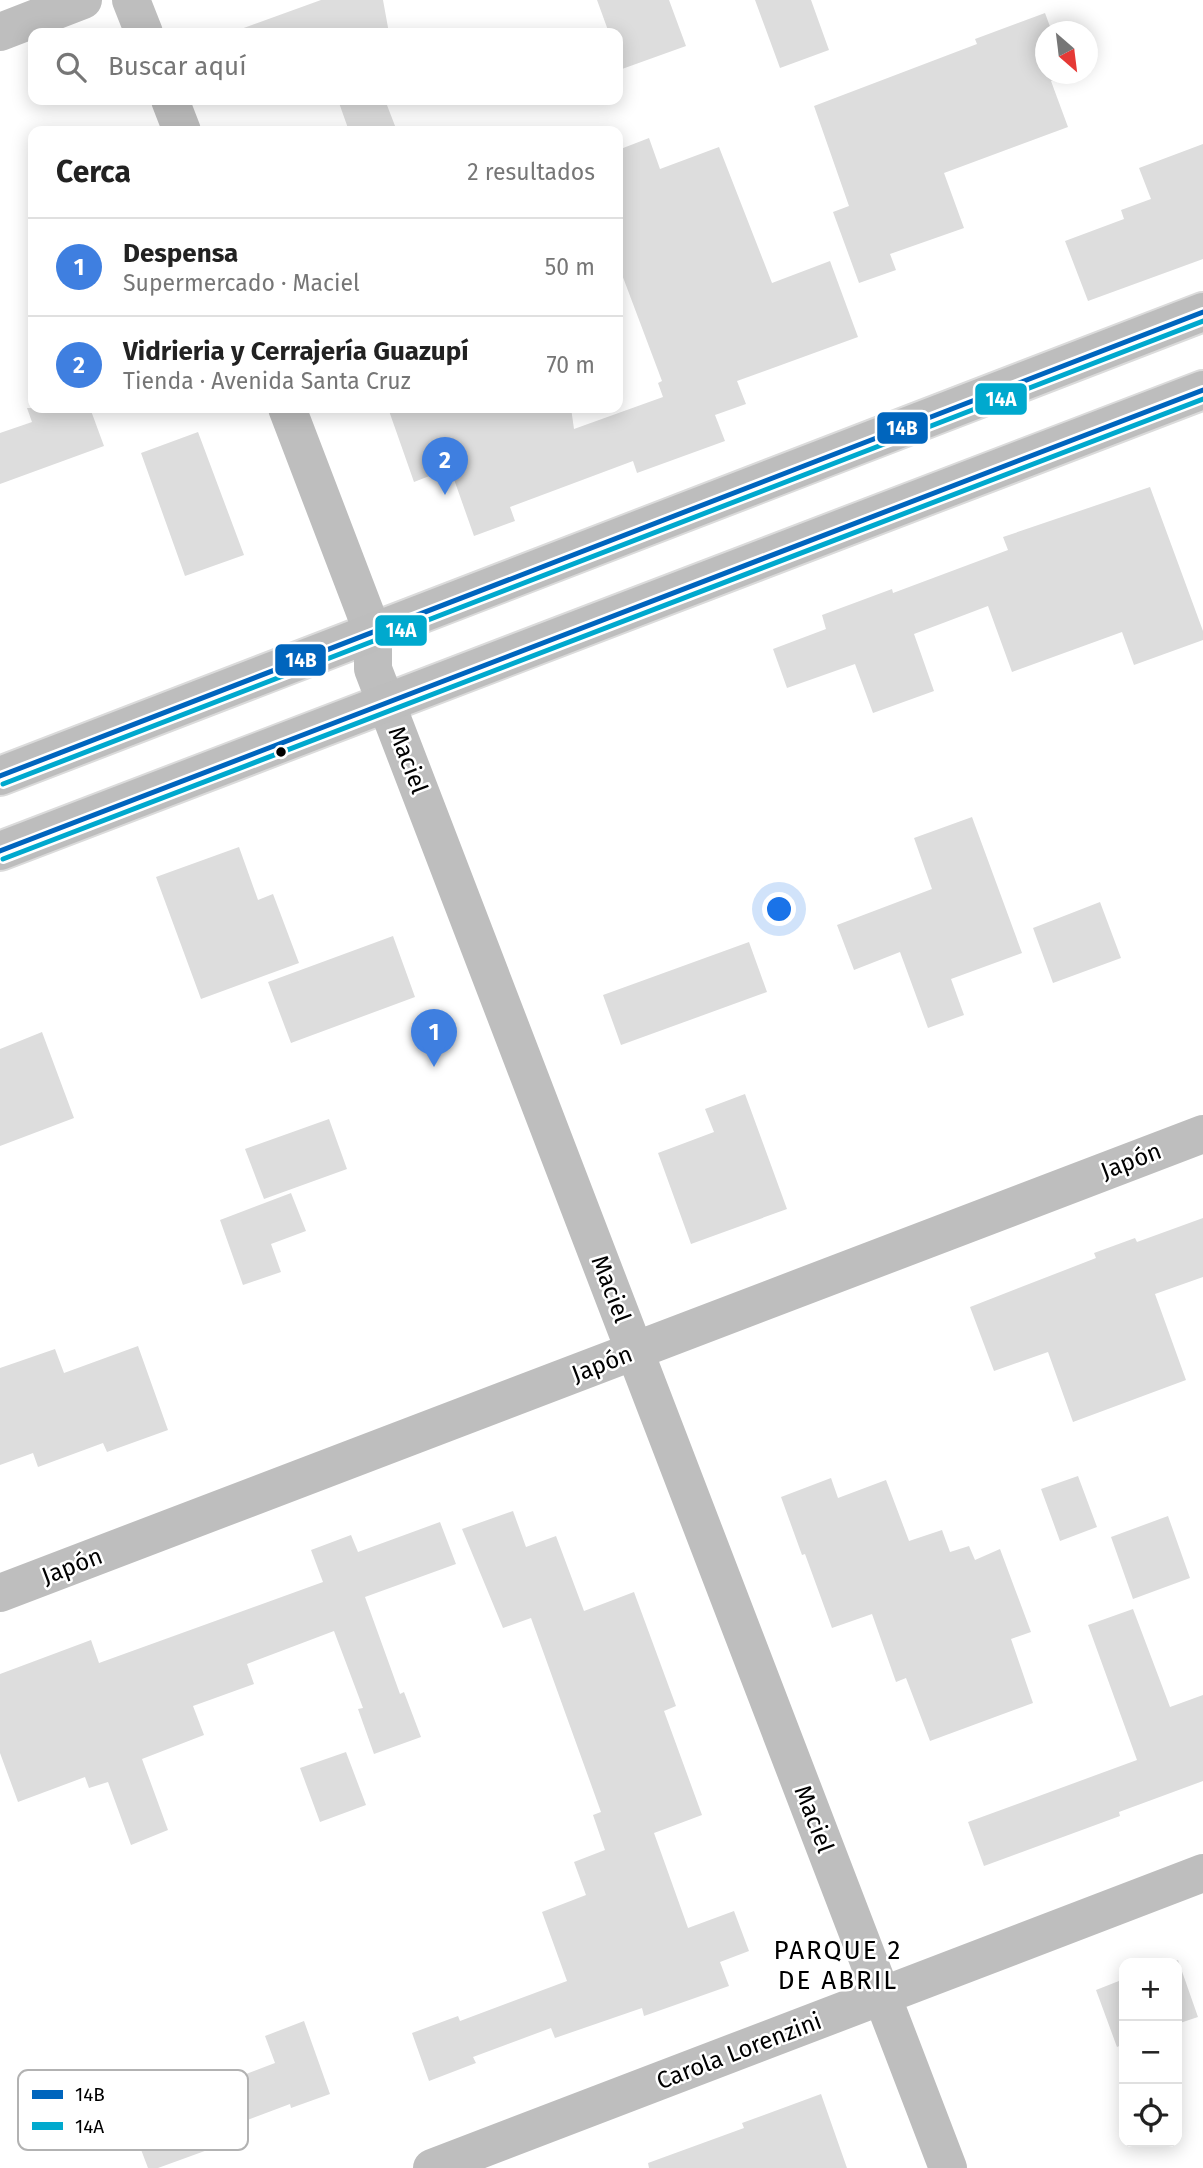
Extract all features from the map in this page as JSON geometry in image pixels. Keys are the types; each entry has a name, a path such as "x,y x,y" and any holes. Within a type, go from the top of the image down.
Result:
{"main road":[{"path":"0,776 1203,312"},
{"path":"0,851 1203,390"}],"street":[{"path":"0,32 83,0"},
{"path":"131,0 142,28"},
{"path":"172,105 179,126"},
{"name":"Maciel","path":"289,413 373,634 373,670 948,2168"},
{"name":"Japón","path":"0,1593 1203,1134"},
{"name":"Carola Lorenzini","path":"432,2168 1203,1873"}],"building":[{"path":"321,0 383,0 388,28 244,28"},
{"path":"597,0 669,0 686,46 623,69 623,28 607,28"},
{"path":"755,0 811,0 829,50 780,68"},
{"path":"1045,13 1048,21 1035,21 1035,84 1052,84 1068,127 944,173 964,228 890,254 896,270 859,283 833,212 849,206 814,106 977,44 975,39"},
{"path":"340,105 387,105 395,126 347,126"},
{"path":"649,138 660,169 719,147 772,283 830,261 858,337 737,381 746,404 715,415 725,441 637,473 633,461 510,507 515,521 474,536 450,468 414,482 390,413 572,413 574,429 663,397 658,383 662,381 623,277 623,148"},
{"path":"1203,144 1203,259 1088,301 1065,241 1124,219 1121,210 1151,199 1139,168"},
{"path":"29,413 92,413 104,446 0,484 0,433 32,422"},
{"path":"198,432 244,555 185,576 141,453"},
{"path":"1150,487 1203,631 1203,640 1134,665 1122,632 1012,672 988,606 914,634 934,691 873,713 855,664 787,688 773,649 826,629 822,615 892,589 893,593 1008,550 1003,537"},
{"path":"972,817 1022,953 951,979 964,1015 928,1028 900,952 854,970 837,925 932,889 914,838"},
{"path":"239,847 258,900 273,894 299,963 201,999 156,877"},
{"path":"1100,902 1121,958 1053,983 1033,928"},
{"path":"393,936 415,997 291,1043 268,982"},
{"path":"749,942 767,992 621,1045 603,995"},
{"path":"42,1032 74,1118 0,1146 0,1049"},
{"path":"745,1094 787,1209 691,1244 658,1153 714,1132 705,1109"},
{"path":"329,1119 347,1169 264,1199 245,1149"},
{"path":"291,1193 306,1231 271,1244 281,1272 243,1285 220,1220"},
{"path":"1203,1218 1203,1277 1155,1294 1186,1380 1073,1422 1048,1352 994,1371 970,1307 1096,1258 1094,1253 1135,1238 1137,1242"},
{"path":"138,1346 168,1430 107,1452 103,1443 38,1467 33,1453 0,1465 0,1368 55,1349 64,1373"},
{"path":"1078,1476 1097,1527 1060,1541 1041,1489"},
{"path":"831,1478 838,1498 886,1480 909,1541 942,1530 950,1552 969,1546 975,1560 1000,1549 1031,1632 1011,1639 1033,1703 930,1741 906,1678 896,1682 872,1614 832,1628 805,1554 802,1555 781,1497"},
{"path":"513,1511 526,1547 556,1536 584,1611 634,1592 676,1706 664,1711 702,1815 654,1833 688,1928 734,1911 749,1951 720,1962 729,1986 644,2016 642,2008 555,2038 551,2028 473,2057 476,2063 429,2081 412,2033 458,2016 460,2021 567,1981 542,1912 586,1895 574,1862 605,1850 593,1815 601,1812 531,1618 503,1628 462,1529"},
{"path":"1168,1516 1190,1578 1133,1599 1111,1537"},
{"path":"440,1522 456,1564 365,1597 400,1694 404,1692 421,1737 374,1754 358,1709 363,1708 334,1631 247,1664 254,1684 193,1706 204,1735 142,1759 168,1830 131,1845 108,1782 89,1788 85,1777 18,1802 0,1753 0,1674 91,1640 99,1663 323,1582 311,1550 351,1535 358,1552"},
{"path":"1133,1609 1170,1707 1203,1695 1203,1781 1119,1812 1120,1816 984,1866 968,1822 1137,1760 1088,1625"},
{"path":"346,1752 366,1805 320,1822 300,1768"},
{"path":"1182,1971 1198,2017 1182,2022"},
{"path":"1119,1981 1117,2047 1096,1990"},
{"path":"304,2021 330,2094 291,2108 290,2104 248,2120 248,2073 275,2063 265,2036"},
{"path":"821,2094 847,2168 649,2168 648,2163 744,2128 742,2123"},
{"path":"141,2150 208,2150 158,2168 148,2168"}],"transit line":[{"name":"14B","path":"0,776 1203,312"},
{"name":"14A","path":"3,784 1203,321"},
{"name":"14B","path":"0,851 1203,390"},
{"name":"14A","path":"3,859 1203,399"}],"place":[{"name":"Vidrieria y Cerrajería Guazupí","path":"445,495"},
{"name":"Despensa","path":"434,1067"}],"district":[{"name":"PARQUE 2 DE ABRIL","path":"838,1965"}]}
